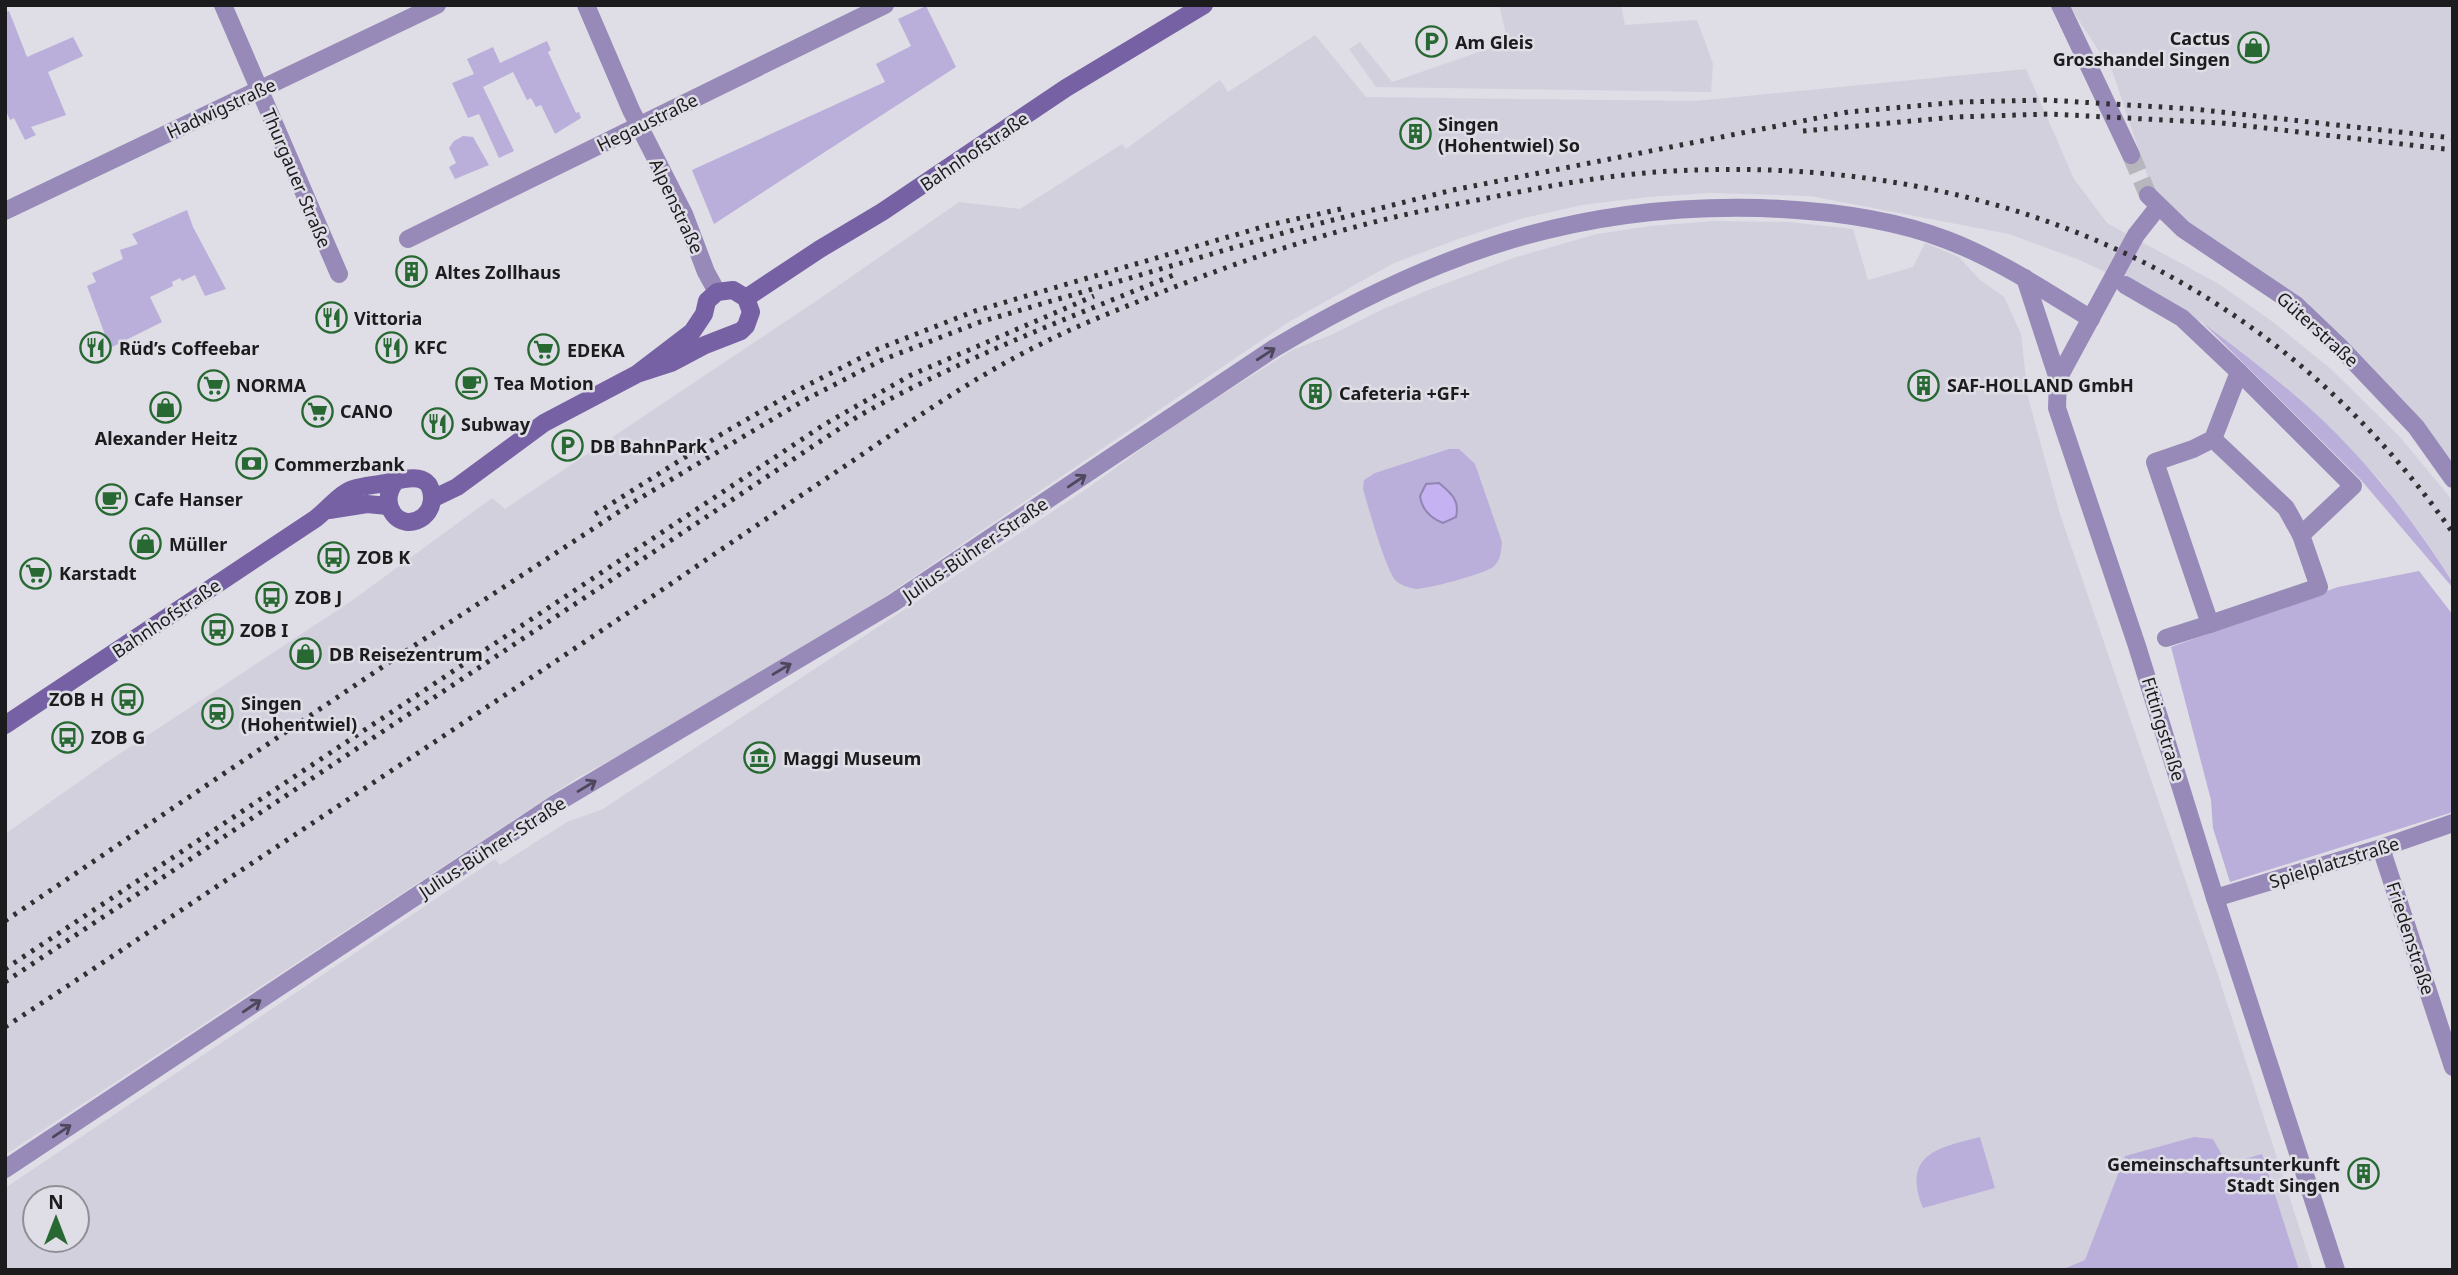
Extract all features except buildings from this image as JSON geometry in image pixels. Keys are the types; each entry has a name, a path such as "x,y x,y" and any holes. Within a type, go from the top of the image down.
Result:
{"street":[{"name":"Thurgauer Straße","path":"223,5 338,274"},
{"name":"Hadwigstraße","path":"5,211 437,5"},
{"name":"Alpenstraße","path":"586,5 639,126 684,214 706,272 717,292"},
{"name":"Hegaustraße","path":"408,239 885,5"},
{"name":"Bahnhofstraße","path":"637,374 671,363 727,336 735,335 746,326 751,312 746,298 820,249 894,205 1066,88 1204,5"},
{"path":"2060,5 2131,155"},
{"name":"Güterstraße","path":"2091,319 2153,201 2183,229 2296,305 2416,427 2453,479"},
{"name":"Julius-Bührer-Straße","path":"5,1169 555,804 893,603 1273,349 1376,292 1446,261 1512,239 1582,221 1666,210 1723,207 1794,209 1865,218 1944,239 1984,255 2091,319"},
{"path":"2025,278 2058,379"},
{"path":"2125,285 2182,317 2353,486 2301,535"},
{"path":"717,292 733,290 746,298"},
{"name":"Bahnhofstraße","path":"432,499 457,487 544,423 637,374 692,332 704,314 707,301 717,292"},
{"path":"704,314 708,326 714,332 727,336"},
{"path":"2058,379 2091,319"},
{"path":"2210,624 2155,462 2213,439 2239,372"},
{"name":"Fittingstraße","path":"2058,379 2057,408 2137,646 2215,898 2336,1270"},
{"path":"2166,638 2319,587 2301,535 2286,508 2213,439"},
{"name":"Bahnhofstraße","path":"5,724 326,511 349,491 416,477 428,486 432,499 428,513 416,520 396,517 388,506 349,505 326,511"},
{"path":"388,506 388,492 396,481"},
{"name":"Spielplatzstraße","path":"2215,898 2381,848 2453,823"},
{"name":"Friedenstraße","path":"2381,848 2453,1067"}],"shaded area":[{"path":"1499,5 1621,5 1625,25 1697,20 1713,64 1711,92 1376,87 1349,49 1360,42 1392,82 1508,42"},
{"path":"2069,5 2453,5 2453,479 2340,347 2158,207 2113,73"},
{"path":"926,6 956,67 714,224 692,170 885,82 876,64 911,46 898,19"},
{"path":"9,11 27,57 73,37 83,56 48,72 66,115 31,127 36,135 25,140 14,118 10,120 5,109 5,12"},
{"path":"1315,35 1366,97 1695,101 2026,69 2074,179 2107,223 2219,284 2273,322 2331,369 2400,437 2453,501 2453,583 2424,538 2378,478 2315,413 2203,323 2145,290 2077,259 2009,234 1810,196 1708,193 1648,197 1582,205 1524,218 1394,263 1287,323 865,610 737,693 577,778 5,1155 5,834 104,764 350,602 492,498 505,509 959,202 1020,209 1122,144 1126,149 1220,80 1228,92"},
{"path":"547,41 551,50 548,52 576,113 579,112 581,118 555,134 541,105 536,107 531,98 527,100 513,72 483,87 514,151 499,158 479,114 468,118 452,83 474,74 467,59 493,47 500,63"},
{"path":"463,136 473,137 489,165 455,179 449,167 456,163 449,148"},
{"path":"187,210 193,227 226,289 205,296 195,275 172,282 173,286 150,297 162,322 110,348 87,286 96,282 92,273 123,259 120,250 138,244 132,234"},
{"path":"1714,221 1789,222 1853,229 1868,280 1913,267 1925,243 1959,257 1979,279 2004,297 2021,334 2028,397 2060,514 2219,978 2313,1270 5,1270 5,1188 495,859 500,865 567,822 603,809 1085,490 1176,424 1292,350 1426,291 1513,258 1597,234"},
{"path":"2203,323 2302,401 2354,452 2423,537 2453,583 2453,588 2361,480"},
{"path":"1449,449 1459,449 1475,464 1502,542 1500,556 1493,567 1478,573 1432,587 1411,588 1396,581 1387,565 1363,489 1364,480 1375,473"},
{"path":"1439,483 1451,494 1457,506 1456,517 1443,523 1427,513 1420,496 1426,484"},
{"path":"2419,571 2453,615 2453,812 2230,882 2213,828 2211,800 2171,647 2338,587"},
{"path":"1980,1137 1995,1188 1923,1208 1917,1176 1920,1165 1927,1156 1950,1145"},
{"path":"2194,1137 2213,1139 2227,1164 2262,1154 2299,1270 2061,1270 2085,1260 2125,1156"}],"tunnel":[{"path":"2131,155 2148,195"}],"railway":[{"path":"5,921 409,649 637,500 803,401 882,360 980,322 1297,229 1453,190 1848,112 1960,102 2046,100 2194,109 2453,138"},
{"path":"1803,131 1955,117 2049,114 2222,123 2453,150"},
{"path":"5,1027 965,386 1077,327 1214,272 1361,225 1437,208 1613,176 1673,171 1789,171 1902,184 2010,209 2112,247 2209,299 2298,364 2380,442 2453,533"},
{"path":"595,514 725,432 796,391 878,349 975,311 1269,225 1341,209"},
{"path":"5,982 857,417 974,358 1176,274"},
{"path":"5,969 825,424 911,375 1094,296"}],"place":[{"name":"Am Gleis","path":"1432,42"},
{"name":"Cactus Grosshandel Singen","path":"2253,48"},
{"name":"Singen (Hohentwiel) So","path":"1415,134"},
{"name":"Altes Zollhaus","path":"412,272"},
{"name":"Vittoria","path":"331,318"},
{"name":"KFC","path":"391,347"},
{"name":"Rüd’s Coffeebar","path":"96,348"},
{"name":"EDEKA","path":"544,350"},
{"name":"Tea Motion","path":"471,383"},
{"name":"NORMA","path":"213,385"},
{"name":"SAF-HOLLAND GmbH","path":"1924,385"},
{"name":"Cafeteria +GF+","path":"1316,393"},
{"name":"Alexander Heitz","path":"166,408"},
{"name":"CANO","path":"317,411"},
{"name":"Subway","path":"438,424"},
{"name":"DB BahnPark","path":"567,446"},
{"name":"Commerzbank","path":"251,464"},
{"name":"Cafe Hanser","path":"111,499"},
{"name":"Müller","path":"146,544"},
{"name":"ZOB K","path":"334,557"},
{"name":"Karstadt","path":"36,573"},
{"name":"ZOB J","path":"272,597"},
{"name":"ZOB I","path":"217,630"},
{"name":"DB Reisezentrum","path":"306,654"},
{"name":"ZOB H","path":"127,699"},
{"name":"Singen (Hohentwiel)","path":"218,713"},
{"name":"ZOB G","path":"68,737"},
{"name":"Maggi Museum","path":"760,758"},
{"name":"Gemeinschaftsunterkunft Stadt Singen","path":"2363,1174"}]}
